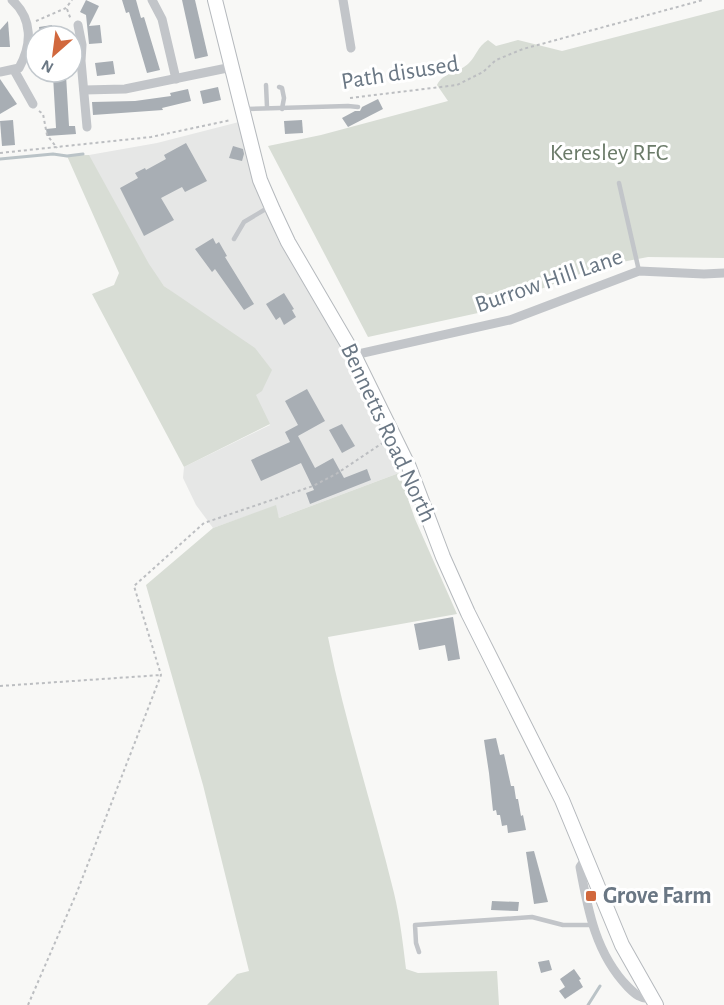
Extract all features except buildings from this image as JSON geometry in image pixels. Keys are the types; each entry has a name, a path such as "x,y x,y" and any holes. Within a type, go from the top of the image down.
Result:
{"street":[{"path":"12,0 23,12 27,24"},
{"path":"153,0 154,7 162,20 176,79"},
{"name":"Bennetts Road North","path":"216,0 260,180 288,242 354,355 409,467 443,556 468,613 562,800 622,945 654,1002"},
{"path":"343,0 351,48"},
{"path":"0,72 19,68 24,59"},
{"path":"84,90 125,89 232,67"},
{"path":"14,69 33,104"},
{"path":"83,84 87,128"},
{"name":"Burrow Hill Lane","path":"354,355 510,320 639,271 724,273"},
{"name":"Bennetts Road North","path":"586,858 580,867 586,900 607,961 619,978 636,995 654,1002"}],"lane":[{"path":"266,86 267,107"},
{"path":"279,87 282,88 284,98 282,109"},
{"path":"243,109 358,107"},
{"path":"619,183 639,271"},
{"path":"234,239 244,222 271,205"},
{"path":"419,952 415,925 532,917 563,925 593,925"}],"path":[{"path":"32,24 66,8 72,0"},
{"name":"Path disused","path":"348,98 457,85 483,72 496,60 523,49 703,0"},
{"path":"33,104 43,114 47,135 57,148"},
{"path":"0,153 110,142 171,133 238,118 238,112 243,109"},
{"path":"28,1005 77,892 161,675 134,586 204,523 313,486 393,437"},
{"path":"0,686 161,675"}],"shaded area":[{"path":"239,122 253,178 278,240 365,389 385,433 399,473 279,518 275,506 213,528 196,505 183,478 184,467 270,425 202,314 164,286 67,156 89,155 157,143"}],"green space":[{"name":"Keresley RFC","path":"724,9 724,258 648,257 601,266 478,313 368,337 268,146 321,135 448,101 437,85 443,77 469,63 488,40 496,46 518,40 562,51"},
{"path":"89,155 149,264 164,286 255,348 272,370 262,391 256,395 270,424 184,467 92,294 114,285 119,273 67,156"},
{"path":"399,473 415,519 457,614 328,637 394,893 406,969 418,973 497,971 499,1005 207,1005 237,974 249,971 203,785 146,585 213,528 276,505 279,518"}],"waterway":[{"path":"0,159 53,154 67,156 83,154"},
{"path":"588,1005 600,986"}],"place":[{"name":"Grove Farm","path":"591,896"}]}
